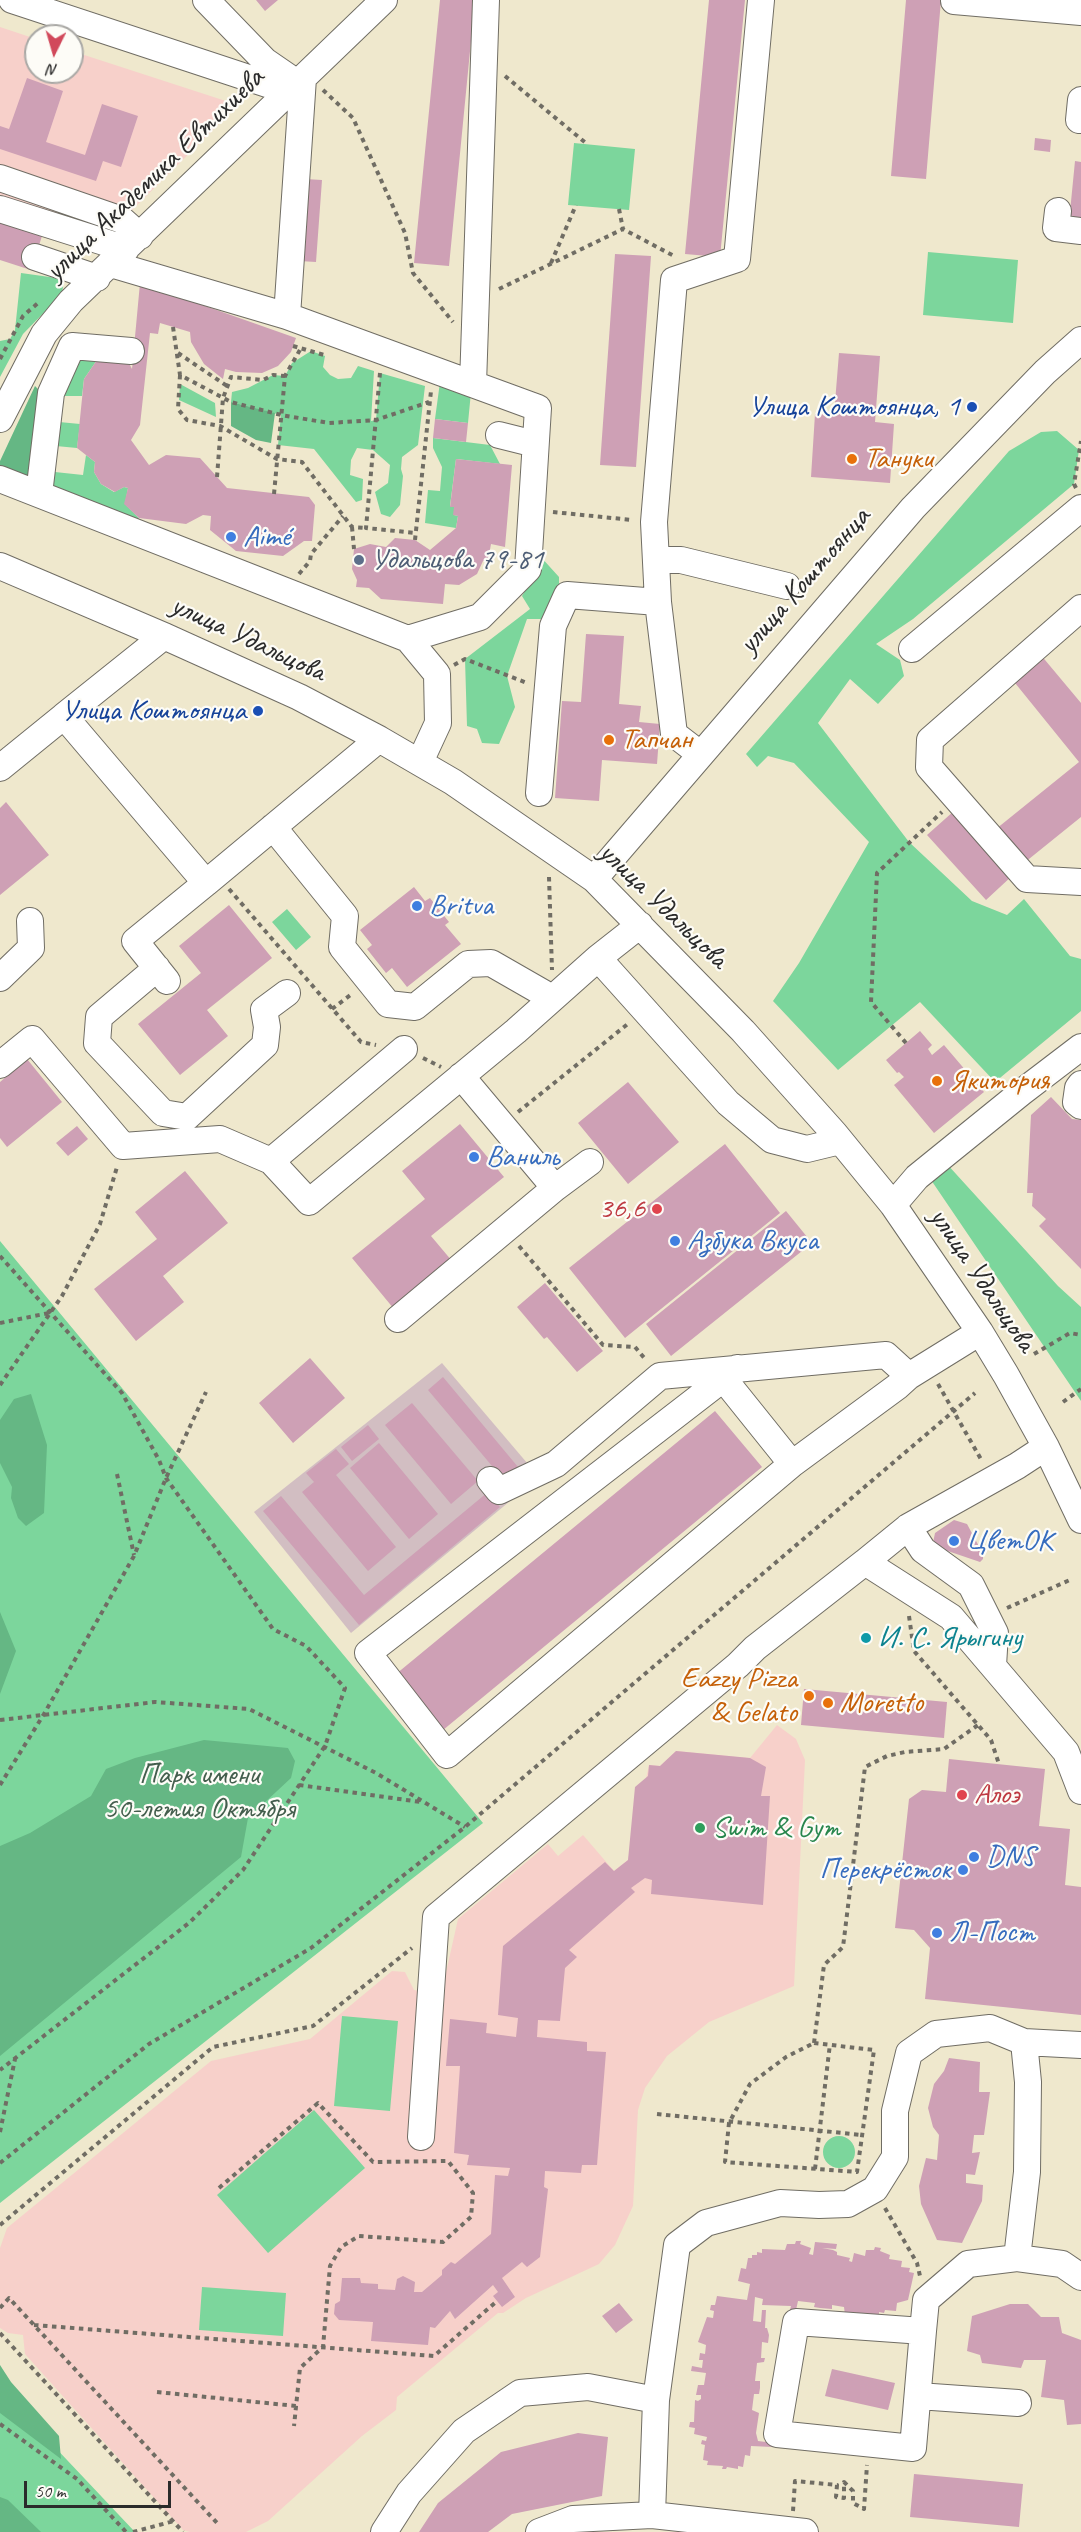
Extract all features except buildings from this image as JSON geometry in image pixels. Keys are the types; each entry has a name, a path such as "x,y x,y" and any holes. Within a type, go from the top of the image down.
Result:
{"street":[{"path":"12,0 299,82"},
{"path":"206,0 265,61 299,82"},
{"name":"улица Академика Евтихиева","path":"0,419 44,334 71,301 384,0"},
{"path":"473,384 486,0"},
{"path":"700,754 674,734 658,602 654,522 675,280 737,259 761,0"},
{"path":"954,1 1049,5 1081,12"},
{"path":"287,316 299,82"},
{"path":"0,178 122,220 118,257"},
{"path":"0,209 118,257 538,408 528,569 480,617 408,639"},
{"path":"1058,211 1056,228 1081,231"},
{"path":"35,258 118,257"},
{"name":"улица Коштоянца","path":"594,879 913,508 1045,372 1081,340"},
{"path":"39,494 51,393 72,346 131,351"},
{"path":"499,435 536,444"},
{"path":"0,479 408,639 437,674 438,723 420,762"},
{"path":"912,649 1079,499"},
{"path":"656,560 681,560 787,586"},
{"name":"улица Удальцова","path":"0,566 299,697 379,739 420,762 594,879 743,1031 893,1205 980,1332 1046,1447 1081,1520"},
{"path":"539,793 553,626 567,595 658,602"},
{"path":"1081,608 930,740 929,767 1027,879 1081,882"},
{"path":"0,768 164,636"},
{"path":"64,716 211,879"},
{"path":"286,993 264,1010 267,1026 265,1046 187,1117 164,1113 97,1043 99,1017 162,975 135,941 379,739"},
{"path":"273,827 345,916 342,947 388,1004 415,1007 468,964 492,963 552,998"},
{"path":"0,978 30,948 30,921"},
{"path":"0,1065 32,1039 123,1146 220,1139 271,1161 309,1202 598,958 640,926"},
{"path":"598,958 728,1103 772,1140 807,1149 840,1141"},
{"path":"893,1205 917,1177 1081,1047"},
{"path":"271,1161 404,1049"},
{"path":"461,1076 555,1188"},
{"path":"1081,1084 1078,1088 1076,1102 1081,1106"},
{"path":"398,1319 555,1188 590,1162"},
{"path":"730,1373 368,1653 447,1755 792,1464 918,1370 980,1332"},
{"path":"490,1480 499,1491 556,1464 660,1376 730,1373 886,1355 918,1370"},
{"path":"730,1373 792,1464"},
{"path":"421,2137 436,1917 738,1665 755,1648 908,1527 1046,1447"},
{"path":"908,1527 923,1550 970,1585 995,1633 993,1666"},
{"path":"865,1562 951,1617 1066,1752 1081,1791"},
{"path":"652,2515 656,2400 677,2245 706,2223 780,2203 848,2204 875,2189 895,2157 895,2111 909,2053 936,2034 990,2028 1024,2042 1081,2045"},
{"path":"1017,2258 1027,2172 1028,2082 1024,2042"},
{"path":"923,2331 796,2322 777,2434 914,2448 926,2300 968,2264 1017,2258 1062,2264 1081,2277"},
{"path":"384,2532 409,2493 464,2431 520,2393 588,2387 656,2400"},
{"path":"918,2396 1017,2403"},
{"path":"539,2532 573,2519 652,2515 798,2531"}],"path":[{"path":"484,59 587,144"},
{"path":"299,82 353,118 405,233 413,273 475,348"},
{"path":"550,263 576,205"},
{"path":"619,209 623,229"},
{"path":"476,299 623,229"},
{"path":"623,229 661,249"},
{"path":"173,327 180,375 178,409 187,420 220,426 277,459 302,462 352,527 354,549"},
{"path":"293,346 325,356"},
{"path":"274,494 285,376 301,348"},
{"path":"177,353 227,386"},
{"path":"374,371 391,376"},
{"path":"366,528 380,373"},
{"path":"180,375 231,402 281,415 329,423 376,420 429,402"},
{"path":"217,477 223,398 231,377 263,380 273,375 285,376"},
{"path":"415,540 431,388 425,386"},
{"path":"1079,499 1074,484 1081,441"},
{"path":"531,509 654,522"},
{"path":"285,591 310,561 311,554 343,516"},
{"path":"352,527 416,533"},
{"path":"437,674 465,659 548,691"},
{"path":"906,1043 871,1002 877,873 958,798"},
{"path":"549,877 552,998"},
{"path":"211,879 361,1042 404,1049 461,1076"},
{"path":"332,1009 354,992"},
{"path":"502,1125 629,1023"},
{"path":"0,1384 62,1296 100,1224 123,1146"},
{"path":"505,1230 603,1344 635,1347 660,1376"},
{"path":"0,1256 122,1393 159,1460 166,1478 273,1629 306,1646 345,1688 325,1746 243,1870 189,1923 0,2070"},
{"path":"0,1323 50,1313"},
{"path":"1034,1354 1070,1333 1081,1335"},
{"path":"918,1370 953,1411 993,1479"},
{"path":"1063,1402 1081,1389"},
{"path":"0,1785 44,1714 134,1556 166,1478 206,1392"},
{"path":"0,2163 149,2044 311,1948 465,1827 975,1393"},
{"path":"117,1474 134,1556"},
{"path":"987,1617 1072,1579"},
{"path":"906,1588 914,1651 991,1740 999,1764"},
{"path":"0,1720 155,1702 249,1709 376,1773 465,1827"},
{"path":"814,2043 824,1965 843,1947 865,1767 887,1756 944,1749 978,1725"},
{"path":"299,1785 425,1803"},
{"path":"0,2225 213,2047 313,2026 435,1930"},
{"path":"814,2043 830,2044 874,2050 856,2172 725,2162 729,2123 750,2084 786,2057 814,2043"},
{"path":"815,2169 830,2044"},
{"path":"0,2132 16,2057"},
{"path":"219,2188 318,2103 373,2162 448,2161 473,2193 471,2217 442,2242 359,2236 341,2247 330,2266 323,2347 300,2368 294,2426"},
{"path":"657,2114 862,2135"},
{"path":"875,2189 917,2263 926,2300"},
{"path":"0,2308 9,2298 218,2524"},
{"path":"34,2325 434,2356 497,2301"},
{"path":"0,2333 183,2532"},
{"path":"157,2392 296,2406"},
{"path":"0,2424 77,2479 126,2532"},
{"path":"798,2531 795,2481 837,2485 836,2497 844,2498 844,2482 853,2491 853,2504 864,2509 865,2484"},
{"path":"133,2532 174,2522"}],"shaded area":[{"path":"0,27 24,35 24,84 84,84 84,55 232,103 234,109 107,235 0,200"},
{"path":"442,1363 539,1477 351,1633 254,1512"},
{"path":"777,1725 796,1739 805,1760 794,1986 709,2022 667,2056 645,2088 638,2110 633,2206 615,2245 599,2264 526,2298 503,2313 498,2313 397,2397 396,2410 362,2436 268,2521 246,2532 183,2530 25,2354 23,2335 8,2333 0,2328 0,2248 7,2228 211,2061 310,2039 392,1971 405,1972 414,1990 431,1993 445,1977 458,1919 548,1844 558,1856 583,1835 614,1871 628,1860 649,1765 660,1766 676,1751 750,1758"}],"green space":[{"path":"574,143 635,149 629,210 568,205"},
{"path":"928,252 1018,260 1013,323 923,315"},
{"path":"21,273 64,279 62,294 23,334 0,377 0,341 10,339 15,330"},
{"path":"81,347 97,360 84,379 82,396 61,396"},
{"path":"311,351 325,356 323,367 330,375 338,379 351,378 358,366 374,371 371,421 376,420 380,373 425,386 418,445 402,457 400,505 390,517 381,514 375,492 388,483 390,465 373,450 357,448 351,460 350,475 363,479 362,500 356,502 314,449 278,445 281,415 231,402 232,392 248,388 273,375 285,376 292,363"},
{"path":"440,382 471,392 468,423 435,419"},
{"path":"180,384 215,403 216,417 179,400"},
{"path":"35,386 40,391 32,482 0,466 0,461"},
{"path":"231,402 275,413 271,443 256,440 231,426"},
{"path":"59,422 80,424 77,448 56,446"},
{"path":"1057,431 1079,450 1074,484 913,619 876,644 900,660 904,676 878,704 850,679 818,723 909,842 972,901 1007,915 1024,899 1070,956 1081,959 1081,1011 995,1082 920,1002 838,1070 773,1001 799,963 869,842 794,763 768,756 757,767 746,754 1009,451 1041,432"},
{"path":"433,438 490,445 500,464 456,459 450,506 454,507 454,515 458,516 456,528 425,523 428,490 440,491 442,467 433,448"},
{"path":"86,455 95,462 94,472 101,484 114,492 124,487 128,488 125,504 139,518 136,524 52,490 55,472 83,475"},
{"path":"540,556 559,577 559,586 545,619 527,619 507,676 515,707 499,744 482,743 477,729 467,726 465,659 530,609 522,596 534,576"},
{"path":"287,909 311,937 296,950 272,922"},
{"path":"946,1163 1058,1286 1081,1307 1081,1401 929,1177"},
{"name":"Парк имени 50-летия Октября","path":"0,1241 483,1823 0,2203"},
{"path":"31,1394 47,1445 44,1513 26,1526 18,1518 11,1498 12,1487 0,1463 0,1420 14,1399"},
{"path":"0,1612 16,1651 0,1694"},
{"path":"204,1740 288,1748 295,1761 291,1778 248,1818 241,1857 0,2056 0,1846 30,1833 91,1796 106,1769 135,1758"},
{"path":"342,2016 398,2021 390,2111 334,2106"},
{"path":"314,2110 365,2168 268,2253 217,2195"},
{"path":"839,2136 850,2141 855,2152 850,2163 839,2168 828,2163 823,2152 828,2141"},
{"path":"202,2287 286,2293 283,2336 199,2330"},
{"path":"0,2365 11,2382 59,2436 61,2459 0,2413"},
{"path":"0,2389 135,2532 0,2532"},
{"path":"0,2497 8,2500 41,2532 0,2532"}],"place":[{"name":"Улица Коштоянца, 1","path":"972,407"},
{"name":"Тануки","path":"852,459"},
{"name":"Aimé","path":"231,537"},
{"name":"Удальцова 79-81","path":"359,560"},
{"name":"Улица Коштоянца","path":"258,711"},
{"name":"Тапчан","path":"609,740"},
{"name":"Britva","path":"417,906"},
{"name":"Якитория","path":"937,1081"},
{"name":"Ваниль","path":"474,1157"},
{"name":"36,6","path":"657,1209"},
{"name":"Азбука Вкуса","path":"675,1241"},
{"name":"ЦветОК","path":"954,1541"},
{"name":"И. С. Ярыгину","path":"866,1638"},
{"name":"Eazzy Pizza & Gelato","path":"809,1696"},
{"name":"Moretto","path":"828,1703"},
{"name":"Алоэ","path":"962,1795"},
{"name":"Swim & Gym","path":"700,1828"},
{"name":"DNS","path":"974,1857"},
{"name":"Перекрёсток","path":"963,1870"},
{"name":"Л-Пост","path":"937,1933"}]}
